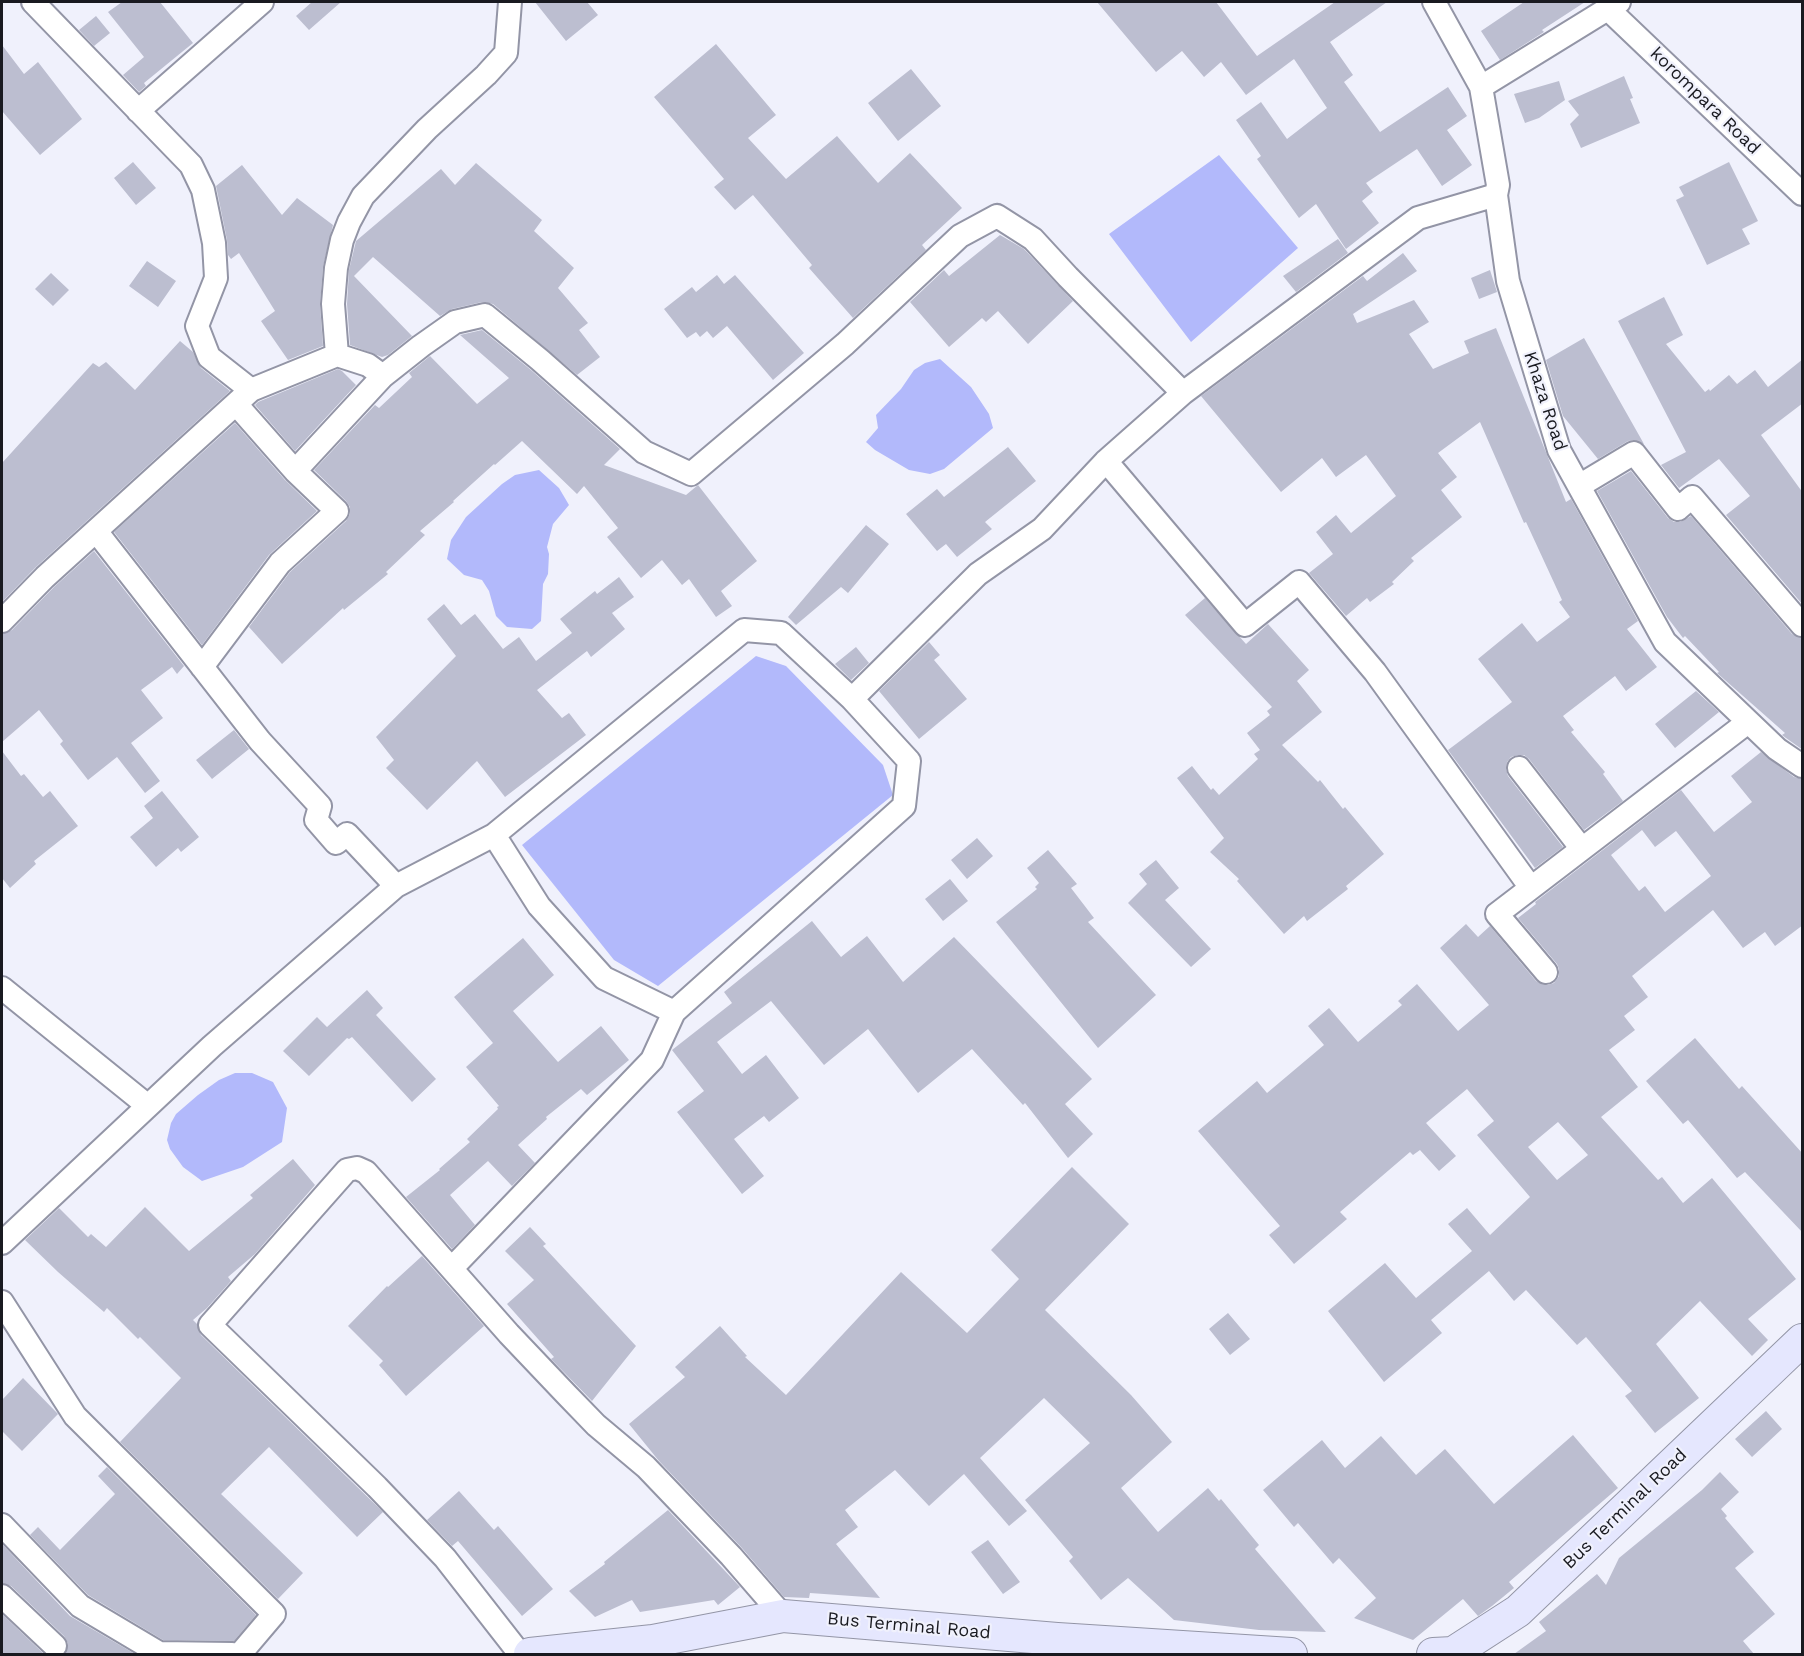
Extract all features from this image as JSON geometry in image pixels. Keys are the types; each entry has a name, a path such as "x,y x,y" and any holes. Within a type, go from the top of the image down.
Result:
{"main road":[{"name":"Bus Terminal Road","path":"1433,1654 1453,1653 1518,1611 1803,1340"},
{"name":"Bus Terminal Road","path":"530,1654 653,1641 783,1616 1050,1647 1291,1654"}],"street":[{"path":"33,2 191,165 203,190 214,243 216,278 197,326 208,357 243,397 295,471 337,511 280,563 202,668"},
{"path":"138,111 262,2"},
{"path":"337,355 333,304 336,268 342,240 349,222 363,196 427,129 486,75 506,53 510,2"},
{"name":"Khaza Road","path":"1434,2 1481,87 1498,185 1496,195 1508,281 1559,450 1665,642 1777,749 1803,766"},
{"path":"1481,87 1614,5"},
{"name":"korompara Road","path":"1614,5 1803,194"},
{"path":"852,699 978,574 1042,529 1106,461 1183,393 1362,262 1418,218 1496,195"},
{"path":"295,471 383,376 455,322 484,315 540,360 644,452 691,474 845,344 960,236 997,216 1033,239 1068,278 1183,393"},
{"path":"2,621 45,577 243,397 337,355 368,365 383,376"},
{"path":"1579,486 1634,453 1678,509 1692,496 1803,625"},
{"path":"1106,461 1245,625 1299,582 1375,672 1531,888"},
{"path":"96,531 260,741 320,806 316,820 336,843 347,834 396,886"},
{"path":"2,1243 212,1046 396,886 494,835 744,630 781,633 852,699 909,761 904,806 674,1012 652,1060 452,1268"},
{"path":"1546,972 1497,914 1748,722"},
{"path":"1519,768 1582,849"},
{"path":"494,835 540,906 604,978 674,1012"},
{"path":"2,988 148,1106"},
{"path":"520,1654 445,1558 377,1487 210,1325 347,1170 357,1168 366,1172 509,1334 596,1425 646,1467 731,1556 783,1616"},
{"path":"2,1302 75,1416 274,1614 240,1654"},
{"path":"2,1525 80,1606 159,1653 232,1654"},
{"path":"2,1596 55,1646"}],"water":[{"path":"1219,155 1298,248 1191,342 1109,234"},
{"path":"940,359 971,387 989,414 993,428 944,469 930,474 909,470 866,442 878,428 876,415 901,389 914,370 925,363"},
{"path":"539,470 559,488 569,505 553,524 547,547 548,574 543,584 541,621 532,629 507,627 496,616 489,591 482,580 464,575 447,559 451,540 466,517 515,475"},
{"path":"756,656 786,666 883,765 893,795 658,986 614,960 522,845"},
{"path":"235,1073 252,1073 273,1082 287,1108 282,1142 243,1167 202,1181 183,1167 170,1149 167,1140 171,1123 176,1114 198,1095 219,1080"}],"building":[{"path":"122,2 160,2 193,43 144,83 146,86 139,92 123,75 144,57 108,12"},
{"path":"312,2 341,2 309,30 296,16"},
{"path":"535,2 587,2 598,15 566,41"},
{"path":"1097,2 1216,2 1257,56 1335,2 1387,2 1330,42 1353,75 1344,82 1380,132 1448,87 1467,116 1447,130 1472,165 1442,186 1417,149 1366,183 1373,192 1362,201 1379,223 1346,249 1316,204 1299,218 1257,159 1261,156 1236,120 1261,102 1287,139 1327,108 1294,59 1246,95 1221,62 1204,77 1182,51 1156,72"},
{"path":"1524,2 1585,2 1500,60 1481,31"},
{"path":"96,16 110,33 94,46 79,30"},
{"path":"716,44 776,115 748,138 786,179 837,136 878,183 910,153 962,208 922,245 926,250 853,318 809,268 812,265 753,195 735,210 714,187 724,179 654,97"},
{"path":"2,45 24,74 38,62 82,119 40,155 2,111"},
{"path":"911,69 941,106 898,141 868,103"},
{"path":"1624,76 1640,123 1581,148 1570,124 1579,115 1568,101"},
{"path":"1559,81 1565,100 1539,118 1525,123 1514,94"},
{"path":"133,162 156,188 136,205 114,178"},
{"path":"1729,162 1758,221 1742,229 1750,244 1707,265 1676,200 1684,196 1679,187"},
{"path":"476,163 542,220 534,231 574,268 558,288 588,323 579,330 600,357 577,375 493,304 482,302 452,309 440,316 373,257 354,276 412,336 388,355 382,357 350,345 347,304 349,270 356,241 441,169 455,185"},
{"path":"242,165 282,215 297,198 333,225 323,267 320,305 323,346 288,360 261,321 275,311 239,253 231,259 228,255 216,186"},
{"path":"1000,235 1024,249 1073,301 1028,344 998,311 986,322 982,318 949,347 910,302 944,270 949,276"},
{"path":"1338,239 1348,253 1296,292 1283,276"},
{"path":"1403,253 1417,271 1353,314 1357,323 1414,300 1429,322 1409,334 1433,369 1469,353 1464,341 1496,328 1566,502 1571,499 1638,621 1627,629 1657,667 1626,691 1615,676 1563,716 1574,730 1571,732 1605,772 1603,774 1623,801 1584,830 1529,759 1524,755 1518,755 1511,757 1507,762 1508,776 1563,847 1535,868 1448,750 1512,702 1478,659 1522,623 1537,642 1570,617 1559,602 1562,600 1526,522 1524,523 1480,422 1438,453 1457,477 1441,490 1462,517 1411,558 1414,561 1392,582 1394,584 1370,602 1367,598 1346,616 1309,573 1333,554 1316,532 1336,515 1351,533 1396,496 1366,455 1336,477 1322,458 1281,492 1201,396 1363,276 1367,281"},
{"path":"147,261 176,281 158,307 129,286"},
{"path":"1490,270 1497,292 1479,299 1471,278"},
{"path":"51,273 69,290 53,306 35,289"},
{"path":"717,275 724,284 735,275 804,353 773,380 727,326 713,338 707,331 700,337 696,332 687,338 664,309 692,287 696,292"},
{"path":"1664,297 1683,335 1666,344 1705,392 1709,389 1710,391 1729,375 1737,384 1755,370 1768,387 1803,359 1803,403 1761,435 1803,493 1803,605 1726,515 1750,496 1719,459 1679,488 1661,465 1686,452 1618,321"},
{"path":"482,330 620,449 604,465 686,495 698,485 757,561 721,591 732,606 716,617 689,579 682,585 662,560 641,578 607,537 618,528 584,486 577,494 522,441 420,531 425,535 386,572 388,574 344,610 343,608 282,664 249,627 290,572 346,521 350,514 350,507 346,501 314,470 375,405 379,408 412,377 409,373 430,356 477,404 509,378 460,335"},
{"path":"1584,338 1644,444 1634,440 1628,441 1598,459 1563,416 1546,360"},
{"path":"180,341 193,352 201,368 230,391 36,567 2,602 2,463 93,363 99,367 106,362 135,390"},
{"path":"338,369 356,385 295,451 255,405"},
{"path":"235,423 285,480 317,511 269,555 202,645 114,532"},
{"path":"1008,447 1036,481 985,522 992,529 957,557 946,544 937,551 906,514 937,489 944,497"},
{"path":"1631,471 1668,518 1674,522 1680,522 1691,516 1792,634 1803,638 1803,750 1782,735 1785,733 1717,673 1719,672 1685,636 1683,638 1667,617 1597,491"},
{"path":"866,525 889,544 848,593 841,587 796,625 788,617"},
{"path":"94,551 184,666 177,674 172,667 141,690 163,718 131,743 160,781 145,793 117,757 88,780 60,744 63,741 39,710 2,742 2,634 12,630 54,587"},
{"path":"619,577 634,597 612,613 625,629 591,657 587,651 537,690 562,718 569,713 586,735 505,797 477,761 427,810 386,768 394,760 376,737 456,656 427,619 444,604 461,625 475,614 503,649 519,637 536,661 572,633 560,619 595,591 597,594"},
{"path":"1205,598 1246,644 1268,624 1309,670 1297,681 1322,712 1282,745 1318,782 1320,780 1384,854 1346,886 1348,889 1307,921 1304,916 1284,934 1237,881 1239,879 1210,852 1224,838 1177,778 1192,766 1211,790 1213,788 1219,795 1258,759 1254,754 1260,750 1247,733 1270,715 1267,711 1272,707 1185,615"},
{"path":"929,642 940,655 934,660 967,699 919,739 879,691"},
{"path":"856,647 869,663 851,680 835,664"},
{"path":"1696,691 1719,712 1675,748 1655,724"},
{"path":"234,730 249,749 212,779 196,760"},
{"path":"2,751 21,776 24,774 43,797 50,791 78,826 34,861 36,864 10,888 2,878"},
{"path":"1761,752 1794,777 1803,779 1803,925 1775,946 1765,932 1743,948 1713,910 1632,976 1648,997 1624,1016 1635,1030 1609,1050 1638,1087 1601,1117 1658,1180 1662,1177 1683,1203 1712,1178 1796,1279 1748,1319 1768,1340 1752,1356 1700,1301 1656,1344 1699,1398 1655,1433 1625,1396 1632,1391 1586,1337 1577,1345 1526,1290 1514,1301 1489,1271 1431,1320 1442,1333 1384,1382 1328,1311 1385,1263 1416,1298 1472,1251 1448,1224 1467,1208 1490,1235 1530,1197 1477,1135 1494,1121 1467,1089 1426,1123 1456,1156 1439,1171 1420,1150 1413,1155 1410,1152 1340,1212 1347,1219 1294,1264 1269,1235 1280,1226 1198,1131 1257,1081 1267,1093 1324,1045 1308,1026 1329,1008 1358,1042 1402,1005 1398,1001 1417,984 1458,1031 1489,1005 1440,948 1466,924 1478,937 1490,926 1536,981 1548,985 1554,983 1559,976 1557,964 1518,918 1536,904 1535,902 1681,790 1714,832 1752,802 1731,776","holes":["1642,830 1655,847 1676,831 1711,876 1665,912 1645,886 1639,891 1611,855","1558,1122 1588,1155 1557,1180 1528,1147"]},
{"path":"162,791 199,837 181,852 178,848 156,867 130,837 153,818 144,806"},
{"path":"977,838 993,856 967,879 951,860"},
{"path":"1048,850 1077,884 1071,888 1094,918 1088,922 1156,995 1098,1048 996,922 1037,889 1035,887 1039,883 1027,868"},
{"path":"1156,860 1179,888 1165,900 1211,949 1191,967 1128,903 1147,884 1139,874"},
{"path":"950,879 968,901 943,921 925,899"},
{"path":"812,921 841,957 867,936 903,982 954,937 1092,1079 1065,1104 1093,1134 1068,1158 1025,1103 1023,1105 972,1049 918,1093 868,1029 824,1065 771,1001 717,1042 742,1074 766,1055 799,1098 769,1122 764,1116 734,1139 764,1176 742,1194 677,1112 704,1091 672,1050 732,1003 724,992"},
{"path":"523,938 554,975 513,1011 558,1062 601,1026 629,1060 587,1095 581,1089 546,1117 547,1119 518,1145 535,1163 512,1186 488,1161 450,1195 475,1225 452,1249 406,1197 470,1142 467,1139 498,1109 499,1106 466,1067 493,1043 454,997"},
{"path":"367,990 383,1008 376,1015 436,1079 412,1102 352,1037 347,1038 309,1076 283,1051 317,1017 327,1027"},
{"path":"1695,1038 1739,1089 1742,1086 1803,1154 1803,1233 1745,1172 1737,1178 1688,1120 1683,1124 1646,1081"},
{"path":"293,1159 315,1185 255,1254 228,1277 231,1281 193,1320 201,1335 383,1512 357,1537 269,1447 221,1494 303,1573 278,1599 120,1442 181,1378 140,1337 138,1339 107,1308 104,1312 25,1240 59,1208 88,1237 91,1234 106,1247 145,1207 189,1251 253,1198 250,1195"},
{"path":"1072,1167 1129,1224 1045,1310 1131,1395 1172,1442 1121,1488 1158,1532 1208,1488 1219,1501 1221,1499 1259,1545 1255,1549 1326,1632 1259,1630 1174,1620 1128,1578 1101,1600 1069,1561 1073,1557 1025,1500 1090,1443 1044,1398 980,1458 1027,1511 1009,1526 964,1474 929,1506 895,1470 845,1510 858,1527 836,1544 880,1598 810,1593 809,1598 784,1597 741,1547 659,1461 629,1424 685,1377 675,1367 720,1326 747,1356 745,1357 786,1395 901,1272 967,1333 1019,1279 991,1250"},
{"path":"530,1227 546,1244 543,1246 636,1346 592,1401 551,1359 554,1357 507,1304 534,1280 505,1251"},
{"path":"422,1256 484,1326 406,1396 379,1365 383,1361 348,1326 387,1286"},
{"path":"1228,1313 1250,1339 1230,1355 1209,1329"},
{"path":"23,1378 58,1414 22,1451 2,1431 2,1400"},
{"path":"1766,1411 1782,1429 1752,1457 1735,1439"},
{"path":"1573,1435 1618,1488 1509,1582 1514,1588 1492,1606 1478,1616 1463,1599 1413,1640 1354,1618 1376,1598 1339,1558 1333,1564 1298,1523 1294,1527 1263,1490 1322,1440 1345,1468 1381,1436 1416,1475 1445,1449 1494,1504"},
{"path":"107,1467 256,1615 234,1641 163,1640 88,1595 30,1535 38,1527 60,1550 115,1494 98,1476"},
{"path":"1720,1472 1739,1492 1721,1509 1727,1516 1725,1518 1754,1552 1735,1568 1775,1614 1743,1641 1754,1654 1514,1654 1546,1631 1539,1622 1597,1574 1606,1585 1619,1558 1702,1490"},
{"path":"459,1491 494,1530 498,1526 553,1589 522,1616 458,1541 452,1546 427,1520"},
{"path":"668,1510 740,1587 718,1605 714,1600 640,1612 632,1600 595,1617 569,1591 605,1564 604,1562"},
{"path":"988,1540 1020,1582 1003,1594 971,1552"},
{"path":"2,1544 70,1616 135,1654 65,1654 68,1643 64,1636 11,1586 2,1583"},
{"path":"2,1614 44,1654 2,1654"}]}
